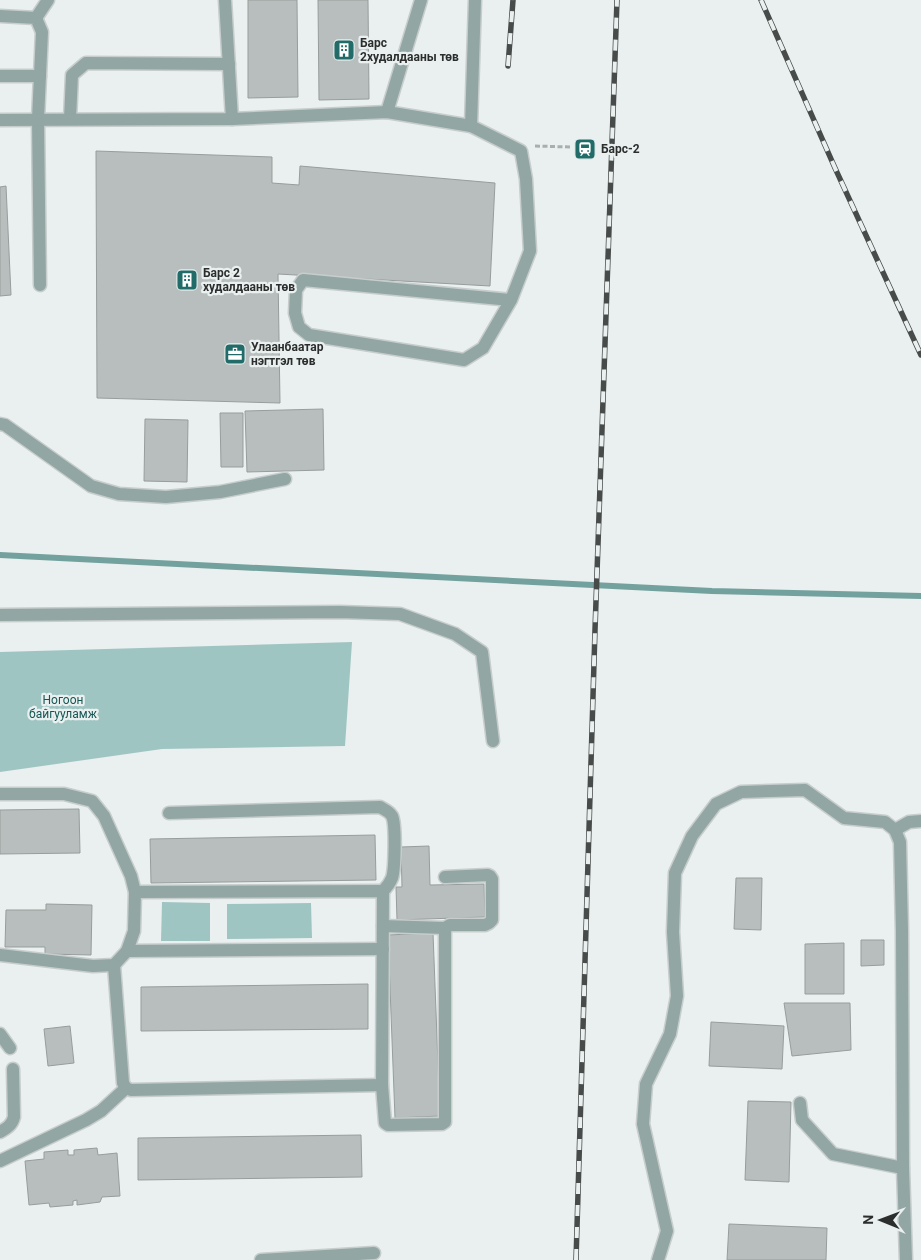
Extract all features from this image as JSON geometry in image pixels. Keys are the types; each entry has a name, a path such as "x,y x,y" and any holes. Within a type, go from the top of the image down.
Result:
{"street":[{"path":"36,18 48,0"},
{"path":"225,0 232,119"},
{"path":"386,112 421,0"},
{"path":"471,126 475,0"},
{"path":"0,16 36,18"},
{"path":"36,18 42,32 38,119 40,285"},
{"path":"70,119 72,75 86,63 229,64"},
{"path":"0,76 40,76"},
{"path":"0,120 232,119 386,112 471,126 521,151 526,179 530,251 511,300 483,348 464,360 309,335 299,327 295,313 296,290 302,280 511,300"},
{"path":"0,424 5,425 91,486 119,494 166,497 220,492 284,479"},
{"path":"0,615 340,612 400,614 455,634 482,652 493,741"},
{"path":"658,1260 667,1231 643,1124 646,1084 670,1034 677,996 673,932 675,873 692,836 716,804 741,792 805,790 844,818 885,822 895,830 900,842 903,1168 906,1260"},
{"path":"0,794 64,794 92,801 104,816 131,876 135,892 134,931 127,951 114,965 93,966 0,955"},
{"path":"169,813 380,808 388,811 393,817 395,830 393,876 383,891 382,1085 384,1123 386,1124 442,1124 445,1122 445,928"},
{"path":"895,830 909,822 921,820"},
{"path":"383,926 445,928 450,925 489,924 492,920 492,879 490,876 445,877"},
{"path":"135,892 383,891"},
{"path":"127,951 383,949"},
{"path":"114,965 123,1083 126,1088 131,1090 382,1085"},
{"path":"0,1034 10,1048"},
{"path":"0,1132 13,1123 13,1069"},
{"path":"0,1161 86,1120 101,1111 126,1088"},
{"path":"800,1104 802,1120 833,1154 903,1168"},
{"path":"261,1260 374,1253"}],"path":[{"path":"521,151 525,145 570,147"}],"green space":[{"name":"Ногоон байгууламж","path":"352,642 345,746 162,749 0,772 0,652"},
{"path":"162,902 210,903 210,941 161,941"},
{"path":"311,903 312,938 227,939 227,904"}],"building":[{"path":"248,0 297,0 298,97 248,98"},
{"name":"Барс 2худалдааны төв","path":"318,0 368,0 369,99 319,100"},
{"name":"Барс 2 худалдааны төв","path":"96,151 272,157 272,183 299,185 300,166 495,183 490,286 278,274 280,403 97,398"},
{"path":"6,186 11,295 0,296 0,187"},
{"path":"323,409 324,470 247,472 245,411"},
{"path":"220,413 243,413 243,467 221,467"},
{"path":"145,419 188,420 187,482 144,481"},
{"path":"79,809 80,853 0,854 0,810"},
{"path":"375,835 376,880 151,883 150,839"},
{"path":"429,846 430,885 484,884 485,917 397,920 396,887 402,887 401,847"},
{"path":"736,878 762,878 761,930 734,929"},
{"path":"46,904 92,905 91,955 45,954 45,947 5,947 6,910 46,910"},
{"path":"433,933 440,1116 395,1118 388,935"},
{"path":"861,940 884,940 884,965 861,966"},
{"path":"844,943 844,994 805,994 805,944"},
{"path":"368,984 368,1029 141,1031 141,987"},
{"path":"784,1003 850,1003 851,1050 792,1056"},
{"path":"711,1022 784,1026 782,1069 709,1066"},
{"path":"70,1026 74,1063 48,1066 44,1029"},
{"path":"748,1101 791,1102 789,1182 745,1180"},
{"path":"361,1135 362,1177 138,1180 138,1138"},
{"path":"97,1148 98,1155 117,1153 120,1196 102,1197 100,1202 77,1205 77,1200 73,1201 73,1205 50,1207 49,1203 29,1205 25,1161 44,1159 44,1152 68,1150 68,1155 74,1155 74,1150"},
{"path":"729,1224 827,1228 826,1260 727,1260"}],"waterway":[{"path":"0,555 712,591 921,596"}],"railway":[{"path":"508,66 513,0"},
{"path":"576,1260 617,0"},
{"path":"761,0 835,168 921,355"}],"place":[{"name":"Барс 2худалдааны төв","path":"344,50"},
{"name":"Барс-2","path":"585,149"},
{"name":"Барс 2 худалдааны төв","path":"187,280"},
{"name":"Улаанбаатар нэгтгэл төв","path":"235,354"}]}
